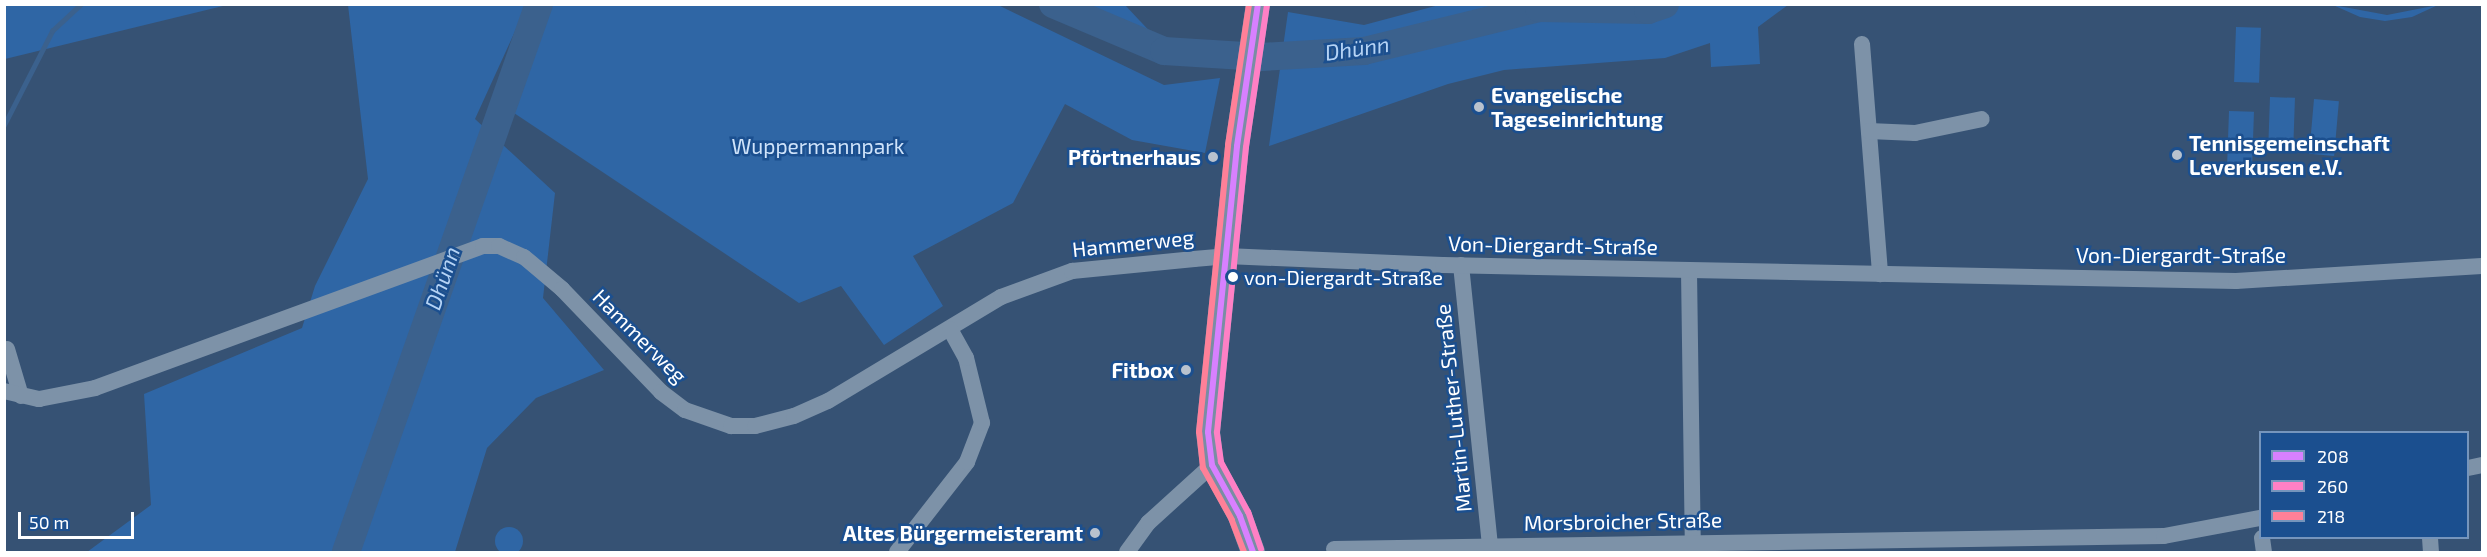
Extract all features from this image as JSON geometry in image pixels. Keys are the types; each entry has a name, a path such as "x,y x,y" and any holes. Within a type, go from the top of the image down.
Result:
{"main road":[{"path":"1253,552 1240,516 1212,465 1209,410 1237,146 1258,4"}],"street":[{"path":"1862,44 1880,274"},
{"path":"1869,131 1915,133 1982,119"},
{"name":"Hammerweg","path":"4,391 21,396 55,398 95,388 483,246 499,246 524,257 562,289 661,392 685,410 731,426 754,426 794,416 828,401 1001,297 1072,271 1226,256"},
{"name":"Von-Diergardt-Straße","path":"1226,256 1689,271 2236,281 2482,266"},
{"name":"Martin-Luther-Straße","path":"1461,265 1490,547"},
{"path":"1689,271 1693,547"},
{"path":"897,552 967,462 982,423 966,358 950,328"},
{"path":"5,345 21,396"},
{"path":"1127,552 1148,523 1212,465"},
{"name":"Morsbroicher Straße","path":"1334,549 2098,545 2183,535 2259,521"}],"green space":[{"path":"5,4 227,4 227,5 5,59"},
{"path":"348,5 527,5 475,119 555,193 543,298 604,370 536,398 487,448 455,552 87,552 151,505 144,394 302,328 315,286 368,179"},
{"name":"Wuppermannpark","path":"541,5 998,5 1164,85 1220,78 1205,153 1132,140 1065,104 1013,203 913,256 943,306 884,345 841,286 799,303 502,105"},
{"path":"1048,5 1125,5 1156,38 1150,49"},
{"path":"1439,5 1788,5 1758,27 1760,64 1711,67 1710,43 1665,58 1504,70 1448,84 1269,146 1288,12 1364,25"},
{"path":"2333,5 2387,15 2438,5 2412,17 2385,21 2360,17"},
{"path":"2236,27 2261,28 2259,83 2234,82"},
{"path":"2270,97 2295,98 2293,153 2268,152"},
{"path":"2314,99 2339,101 2334,156 2309,154"},
{"path":"2229,111 2254,112 2252,167 2227,166"},
{"path":"509,527 519,531 523,541 519,551 509,555 499,551 495,541 499,531"}],"waterway":[{"path":"4,125 52,31 81,4"},
{"name":"Dhünn","path":"346,552 539,4"},
{"name":"Dhünn","path":"1053,4 1164,51 1261,57 1364,51 1539,8 1648,10 1665,4"}],"transit line":[{"name":"218","path":"1244,552 1232,520 1203,468 1199,432 1228,145 1249,4"},
{"name":"208","path":"1253,552 1240,516 1212,465 1208,432 1237,146 1258,4"},
{"name":"260","path":"1261,549 1248,512 1221,462 1217,432 1246,147 1267,5"}],"place":[{"name":"Evangelische Tageseinrichtung","path":"1479,107"},
{"name":"Tennisgemeinschaft Leverkusen e.V.","path":"2177,155"},
{"name":"Pförtnerhaus","path":"1213,157"},
{"name":"von-Diergardt-Straße","path":"1233,277"},
{"name":"Fitbox","path":"1186,370"},
{"name":"Altes Bürgermeisteramt","path":"1095,533"}]}
